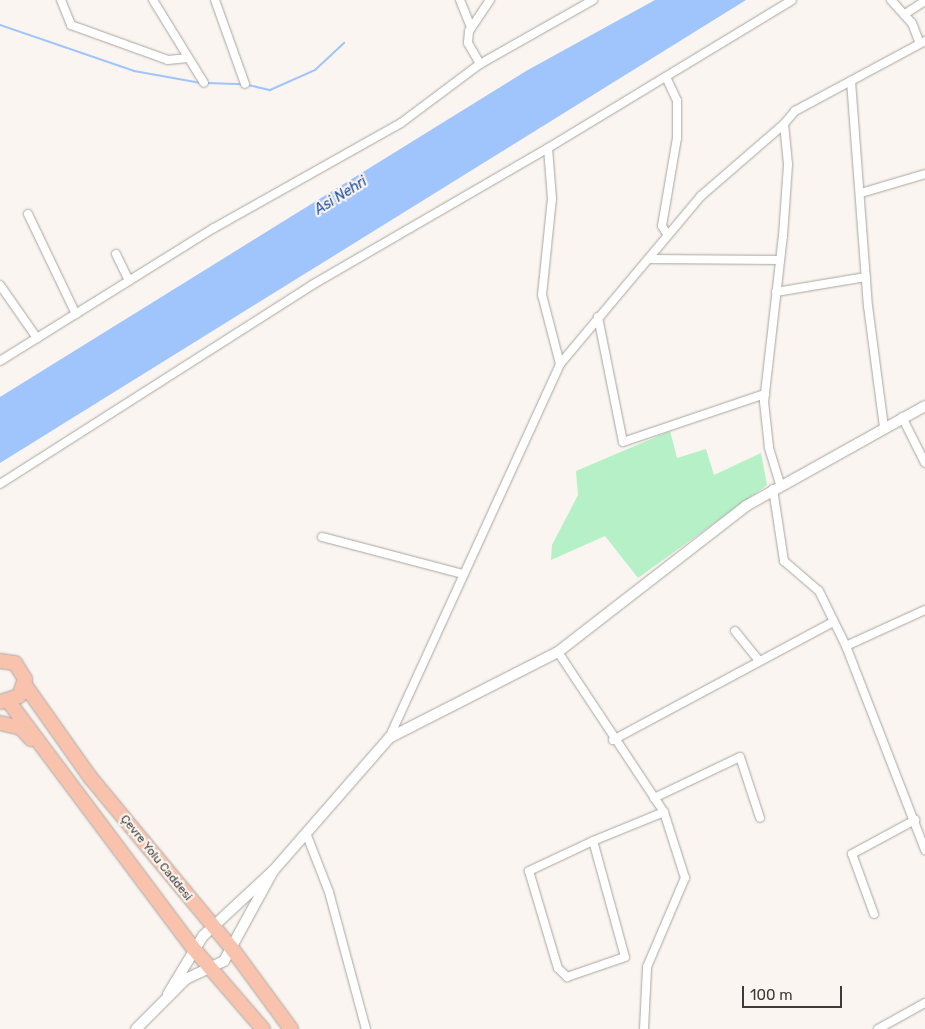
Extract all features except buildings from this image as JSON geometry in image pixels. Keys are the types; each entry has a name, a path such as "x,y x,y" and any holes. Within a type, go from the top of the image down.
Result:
{"highway":[{"name":"Çevre Yolu Caddesi","path":"1,660 20,667 25,685 90,777 214,930 233,950 291,1029"},
{"name":"Çevre Yolu Caddesi","path":"25,685 20,696 3,703 52,755 193,948 263,1029"},
{"path":"0,723 21,728 52,755"}],"street":[{"path":"61,0 71,25 168,60 188,58"},
{"path":"153,0 204,83"},
{"path":"215,0 245,84"},
{"path":"460,0 471,27"},
{"path":"480,64 468,43 471,27 490,0"},
{"path":"0,361 129,281 401,123 480,64 593,0"},
{"path":"0,484 312,285 548,148 792,0"},
{"path":"136,1029 168,994 193,948 214,930 274,870 390,738 560,364 649,259 667,234 701,196 784,124 795,110 922,41 905,14 891,0"},
{"path":"905,14 925,0"},
{"path":"666,77 677,101 677,138 662,226 667,234"},
{"path":"851,81 866,278 884,427"},
{"path":"784,124 788,164 780,260 765,394 769,447 776,487 784,562 813,583 846,646 915,820 925,850"},
{"path":"548,148 552,199 542,294 560,364"},
{"path":"861,193 925,174"},
{"path":"28,214 76,314"},
{"path":"116,254 129,281"},
{"path":"649,259 780,260"},
{"path":"776,292 866,278"},
{"path":"0,285 37,338"},
{"path":"598,317 623,442 765,394"},
{"path":"390,738 558,652 776,487 847,452 884,427 925,406"},
{"path":"902,417 925,463"},
{"path":"322,537 463,574"},
{"path":"846,646 925,610"},
{"path":"614,740 758,659 833,622"},
{"path":"735,630 758,659"},
{"path":"558,652 614,740 664,812 685,878 647,967 644,1029"},
{"path":"654,798 740,757 760,818"},
{"path":"593,841 625,957 567,977 558,968 529,871 593,841 664,812"},
{"path":"874,914 852,854 915,820"},
{"path":"306,833 329,892 366,1029"},
{"path":"168,994 210,968 233,950 274,870"},
{"path":"878,1029 925,1002"}],"green space":[{"path":"670,431 677,458 706,449 714,475 761,453 767,485 638,578 605,536 551,560 552,545 578,495 576,471"}],"water":[{"name":"Asi Nehri","path":"655,0 746,0 0,463 0,397 526,71"}],"waterway":[{"path":"0,25 134,71 201,83"},
{"path":"248,85 270,90 315,70 344,43"},
{"path":"206,83 244,84"}]}
